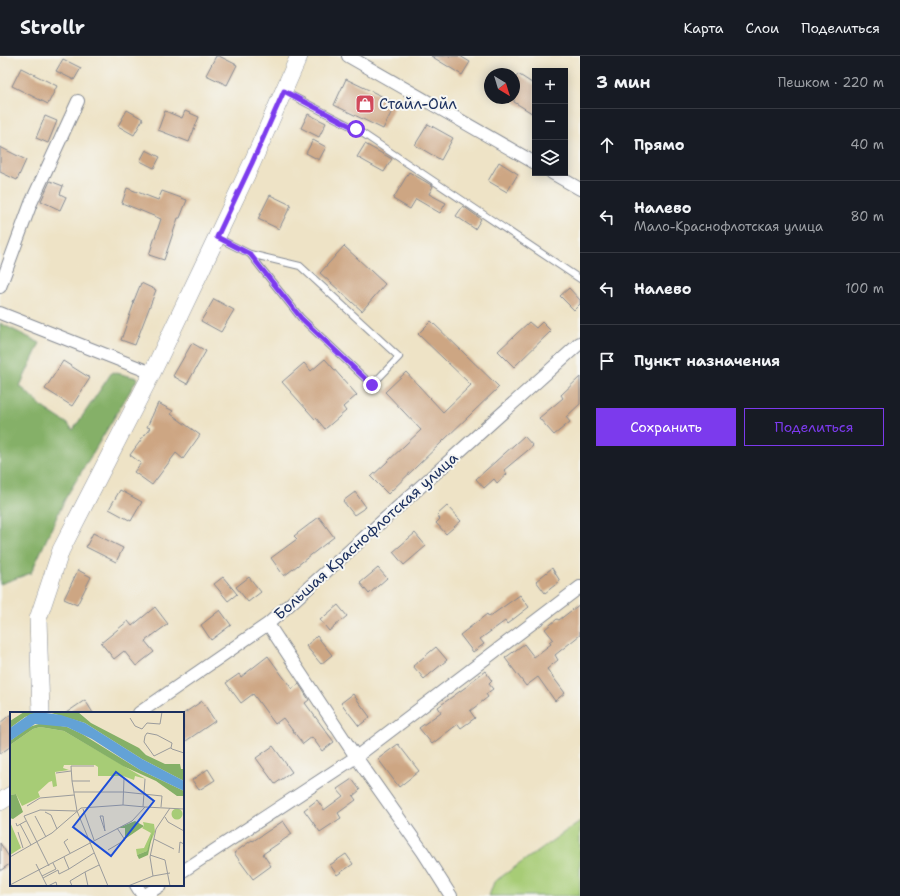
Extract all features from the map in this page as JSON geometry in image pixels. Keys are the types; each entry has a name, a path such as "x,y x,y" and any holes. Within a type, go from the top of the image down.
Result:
{"street":[{"path":"41,712 38,619 61,550 152,373 252,163 299,56"},
{"path":"348,56 532,161"},
{"path":"0,287 31,204 78,101"},
{"path":"557,176 580,189"},
{"path":"0,313 152,373"},
{"name":"Большая Краснофлотская улица","path":"140,712 268,624 580,343"},
{"path":"184,869 356,757 580,588"},
{"path":"268,624 356,757 423,852 451,896"},
{"path":"0,802 10,795"},
{"path":"137,886 144,896 159,886"}],"lane":[{"path":"284,91 356,129 580,279"},
{"path":"217,237 250,254 300,266 400,357 372,385 301,318 250,254"}],"green space":[{"path":"0,323 40,343 20,386 45,409 68,424 73,430 112,372 138,378 65,499 31,573 0,584"},
{"path":"580,821 580,896 489,896 494,882"}],"building":[{"path":"216,56 237,65 227,85 206,75"},
{"path":"431,56 460,56 470,62 462,75"},
{"path":"63,59 81,68 74,80 56,71"},
{"path":"21,68 57,86 48,104 12,86"},
{"path":"520,75 532,83 532,113 517,104 520,104"},
{"name":"Стайл-Ойл","path":"346,79 396,103 383,129 334,105"},
{"path":"127,110 143,119 134,135 118,126"},
{"path":"165,111 182,118 185,111 199,117 189,142 158,130"},
{"path":"308,114 326,123 319,137 301,128"},
{"path":"45,116 57,121 48,143 36,138"},
{"path":"428,124 453,138 441,160 415,145"},
{"path":"313,140 326,147 319,160 306,153"},
{"path":"365,144 392,159 384,172 357,157"},
{"path":"0,147 26,160 17,180 0,172"},
{"path":"146,150 160,157 154,168 140,161"},
{"path":"499,162 518,174 507,192 488,181"},
{"path":"409,172 433,186 429,194 446,203 440,213 416,199 410,209 393,199"},
{"path":"50,181 63,186 60,194 66,197 60,210 41,201"},
{"path":"127,188 158,200 162,191 187,200 180,218 178,218 164,260 149,255 161,219 122,203"},
{"path":"270,195 291,205 279,229 258,219"},
{"path":"463,206 481,219 475,229 456,216"},
{"path":"344,246 385,284 362,311 320,273"},
{"path":"141,283 156,290 135,345 121,340"},
{"path":"569,288 580,300 580,304 574,310 560,296"},
{"path":"214,299 234,310 221,332 201,321"},
{"path":"431,321 499,387 388,494 371,477 421,430 385,392 406,372 443,412 471,385 418,334"},
{"path":"529,322 536,328 542,322 551,331 514,367 498,351"},
{"path":"192,343 206,351 187,384 173,376"},
{"path":"325,359 357,395 343,407 346,411 325,429 282,382 304,363 311,371"},
{"path":"63,361 90,378 72,406 45,389"},
{"path":"580,377 580,404 566,417 570,422 554,435 539,418 563,398 561,395"},
{"path":"158,403 173,411 171,414 200,435 183,459 176,453 152,485 134,472 141,463 130,455 150,428 147,427"},
{"path":"524,436 533,446 504,470 507,474 497,483 494,479 484,488 476,479"},
{"path":"120,490 142,502 131,521 109,509"},
{"path":"355,492 366,507 354,515 343,501"},
{"path":"447,506 461,521 446,534 436,523 440,519 437,515"},
{"path":"319,517 334,537 284,576 271,558 297,539 294,536"},
{"path":"93,533 123,548 116,562 86,547"},
{"path":"415,533 426,546 404,565 393,552"},
{"path":"378,568 387,578 369,594 360,583"},
{"path":"552,568 560,581 545,593 536,581"},
{"path":"78,570 91,577 77,605 64,599"},
{"path":"223,577 237,594 228,601 214,584"},
{"path":"249,577 261,592 248,602 236,587"},
{"path":"520,595 529,607 507,624 505,621 480,639 484,644 473,652 460,635 487,614 489,617"},
{"path":"580,604 580,635 555,655 558,660 547,669 565,693 555,701 538,677 526,686 505,658 524,644 534,657 551,644 549,642 553,639 545,629"},
{"path":"338,605 347,616 329,631 320,620"},
{"path":"155,607 168,624 145,641 154,652 136,666 124,651 114,659 101,643 128,621 132,626"},
{"path":"220,610 231,625 211,640 201,625"},
{"path":"317,636 332,655 321,664 306,646"},
{"path":"436,647 447,660 424,679 413,666"},
{"path":"268,656 292,689 299,684 309,700 305,703 334,742 322,751 312,737 303,744 283,718 275,724 253,694 241,703 226,683 239,674 241,677"},
{"path":"485,671 492,681 489,684 493,689 486,694 488,697 470,711 475,718 461,728 458,724 432,744 419,728 441,712 438,707"},
{"path":"353,694 370,717 359,726 341,703"},
{"path":"85,700 92,712 67,712"},
{"path":"202,701 215,721 184,742 184,713"},
{"path":"10,715 10,747 0,754 0,723"},
{"path":"398,744 419,771 399,787 378,759"},
{"path":"273,746 292,772 275,784 256,758"},
{"path":"208,769 215,780 199,790 192,780"},
{"path":"352,779 360,790 353,796 356,800 338,813 341,818 320,832 304,810 317,800 324,810 343,796 337,789"},
{"path":"283,821 292,834 263,854 271,866 253,879 234,853"},
{"path":"0,843 10,858 10,864 0,871"},
{"path":"346,854 353,864 337,875 330,865"}],"place":[{"name":"Стайл-Ойл","path":"365,104"}],"route":[{"path":"356,129 284,91 217,237 250,254 301,318 372,385"}]}
